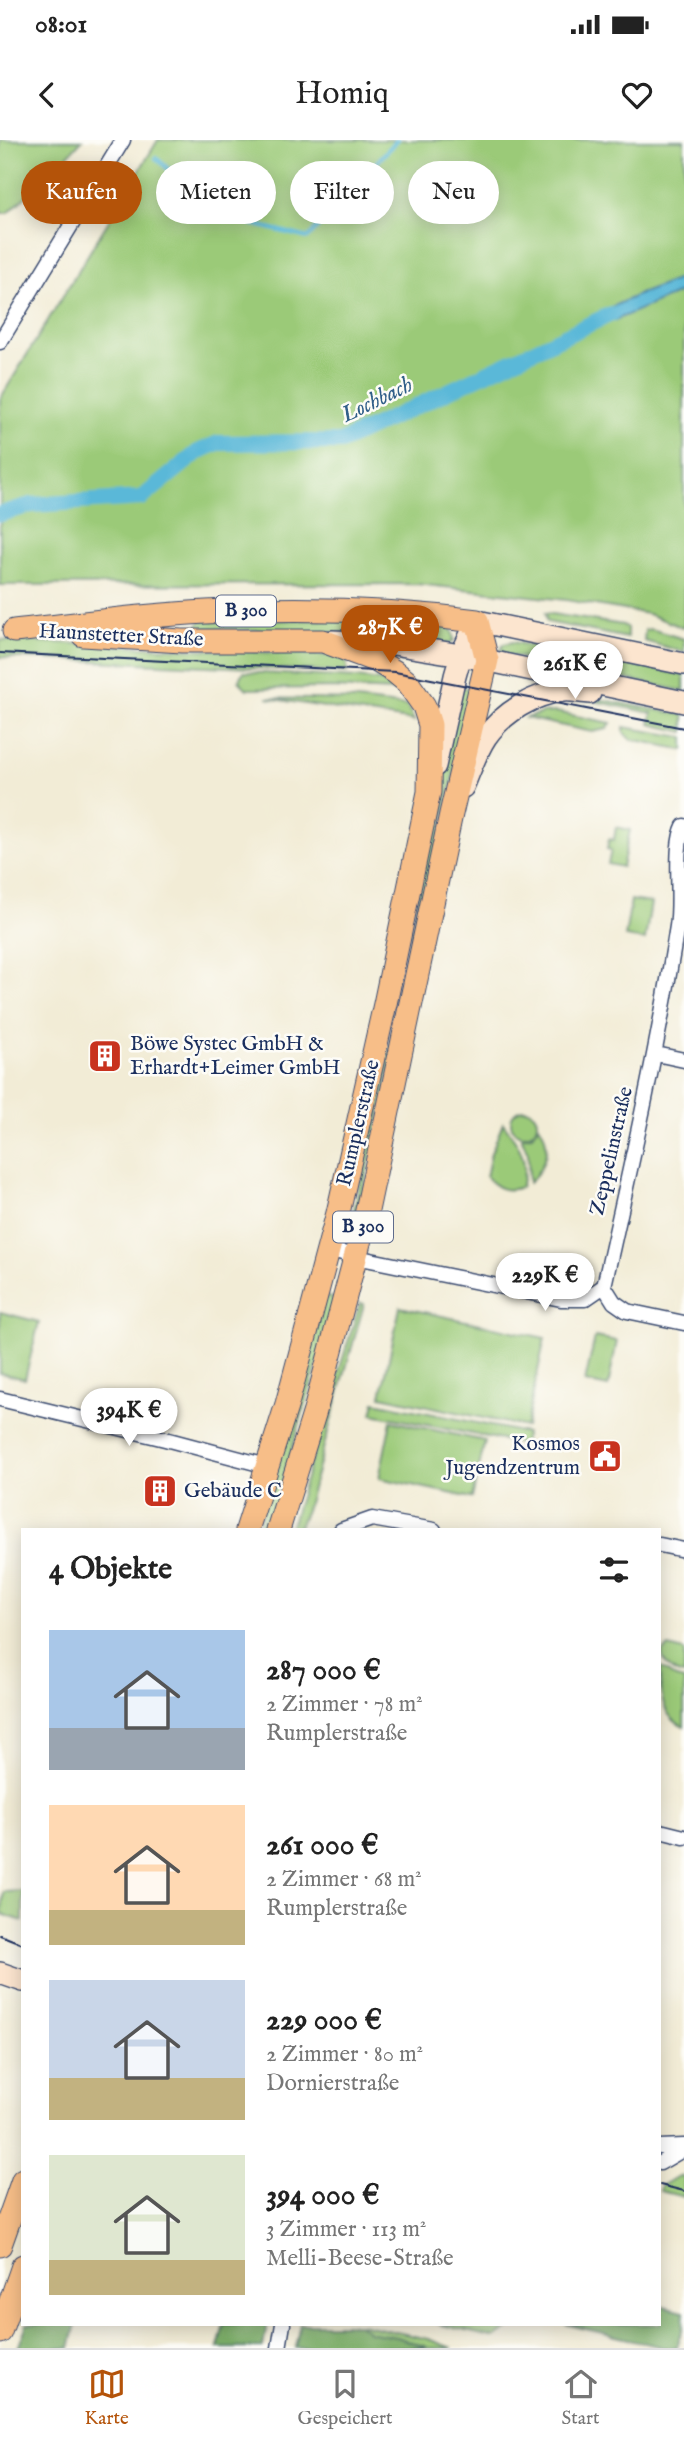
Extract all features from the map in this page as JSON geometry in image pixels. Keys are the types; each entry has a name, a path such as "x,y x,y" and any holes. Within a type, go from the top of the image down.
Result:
{"main road":[{"name":"Haunstetter Straße","path":"7,630 205,612 368,611 477,621 684,664"},
{"name":"Rumplerstraße","path":"248,1528 287,1404 329,1249 386,1004 429,792 461,655 477,621"},
{"name":"Rumplerstraße","path":"279,1528 315,1411 356,1257 486,660 477,621"},
{"name":"Haunstetter Straße","path":"7,630 182,641 387,643 486,660 678,702"},
{"name":"Rumplerstraße","path":"323,641 383,664 407,682 424,706 430,725 429,792"},
{"name":"Rumplerstraße","path":"451,814 486,738 508,714 523,704 565,691 678,702"},
{"path":"0,1973 21,1980"},
{"path":"0,2245 21,2186"},
{"path":"0,2332 21,2272"}],"street":[{"path":"0,342 123,140"},
{"name":"Zeppelinstraße","path":"604,1286 656,1054 664,991 678,921 678,848 679,836 684,826"},
{"path":"656,1054 684,1060"},
{"path":"329,1249 356,1257 561,1298 585,1298 604,1286 614,1303 627,1311 684,1323"},
{"path":"0,1399 267,1466"},
{"path":"347,1528 372,1519 423,1528"},
{"path":"661,1545 684,1550"},
{"path":"661,1831 684,1837"},
{"path":"661,2147 684,2147"},
{"path":"661,2162 684,2147"},
{"path":"279,2348 283,2326"}],"green space":[{"path":"0,140 82,140 63,161 21,161 21,201 8,213 0,213"},
{"path":"158,140 684,140 684,628 648,614 566,600 416,584 0,585 0,399 107,224 142,224 142,166"},
{"path":"545,613 623,625 627,628 627,638 547,622"},
{"path":"379,619 445,625 452,631 454,640 450,644 359,633 196,628 201,621"},
{"path":"651,629 684,639 684,652 644,641 645,630"},
{"path":"0,640 339,656 347,661 347,672 0,657"},
{"path":"513,642 684,675 684,691 504,654 501,651 503,644"},
{"path":"244,672 381,681 396,691 331,688 247,689 239,681"},
{"path":"460,687 472,689 359,1211 354,1210 397,1015 429,832"},
{"path":"574,697 594,698 684,715 684,732 650,724 652,713"},
{"path":"267,698 356,700 407,706 414,721"},
{"path":"556,712 611,723 607,729 592,732 526,718"},
{"path":"624,727 684,737 684,750 631,739 624,733"},
{"path":"616,827 630,830 622,867 608,864 611,850 607,849 609,839 614,840"},
{"path":"631,900 651,903 645,940 625,937"},
{"path":"524,1109 533,1113 537,1122 533,1131 524,1135 515,1131 511,1122 515,1113"},
{"path":"503,1123 518,1146 524,1169 521,1187 511,1190 498,1187 486,1177 491,1153"},
{"path":"539,1125 546,1140 545,1156 529,1183 528,1153 522,1137 532,1135"},
{"path":"325,1296 337,1299 268,1528 258,1528"},
{"path":"360,1303 364,1304 306,1510 298,1528 290,1528"},
{"path":"400,1307 545,1338 526,1427 381,1396"},
{"path":"0,1312 39,1322 25,1379 0,1373"},
{"path":"595,1337 617,1341 608,1387 585,1382"},
{"path":"375,1402 526,1433 523,1444 372,1414"},
{"path":"391,1421 485,1441 472,1498 379,1478"},
{"path":"669,1647 684,1651 684,1675 666,1664 662,1652"},
{"path":"661,1668 684,1680 684,1727 670,1716 663,1702"},
{"path":"21,1891 21,1920 2,1914 4,1892"},
{"path":"678,2176 684,2177 684,2197 661,2191 661,2186"},
{"path":"661,2305 684,2311 677,2348 666,2348 573,2326 661,2326"},
{"path":"26,2326 76,2326 70,2348 18,2348"},
{"path":"224,2326 267,2326 263,2348 218,2348"},
{"path":"300,2326 370,2326 428,2339 452,2348 295,2348"},
{"path":"300,2326 362,2326 369,2332 397,2337 427,2347 295,2348"},
{"path":"446,2326 511,2326 495,2338"}],"water":[{"path":"684,277 684,291 594,328 589,317"}],"waterway":[{"path":"156,158 221,216 308,238 397,140"},
{"name":"Lochbach","path":"0,514 31,505 142,498 198,452 218,443 341,442 611,314"}],"tram line":[{"path":"0,653 395,672 684,728"},
{"path":"0,1935 21,1943"},
{"path":"661,2185 684,2191"}],"place":[{"name":"Böwe Systec GmbH & Erhardt+Leimer GmbH","path":"105,1056"},
{"name":"Kosmos Jugendzentrum","path":"605,1456"},
{"name":"Gebäude C","path":"160,1491"}]}
